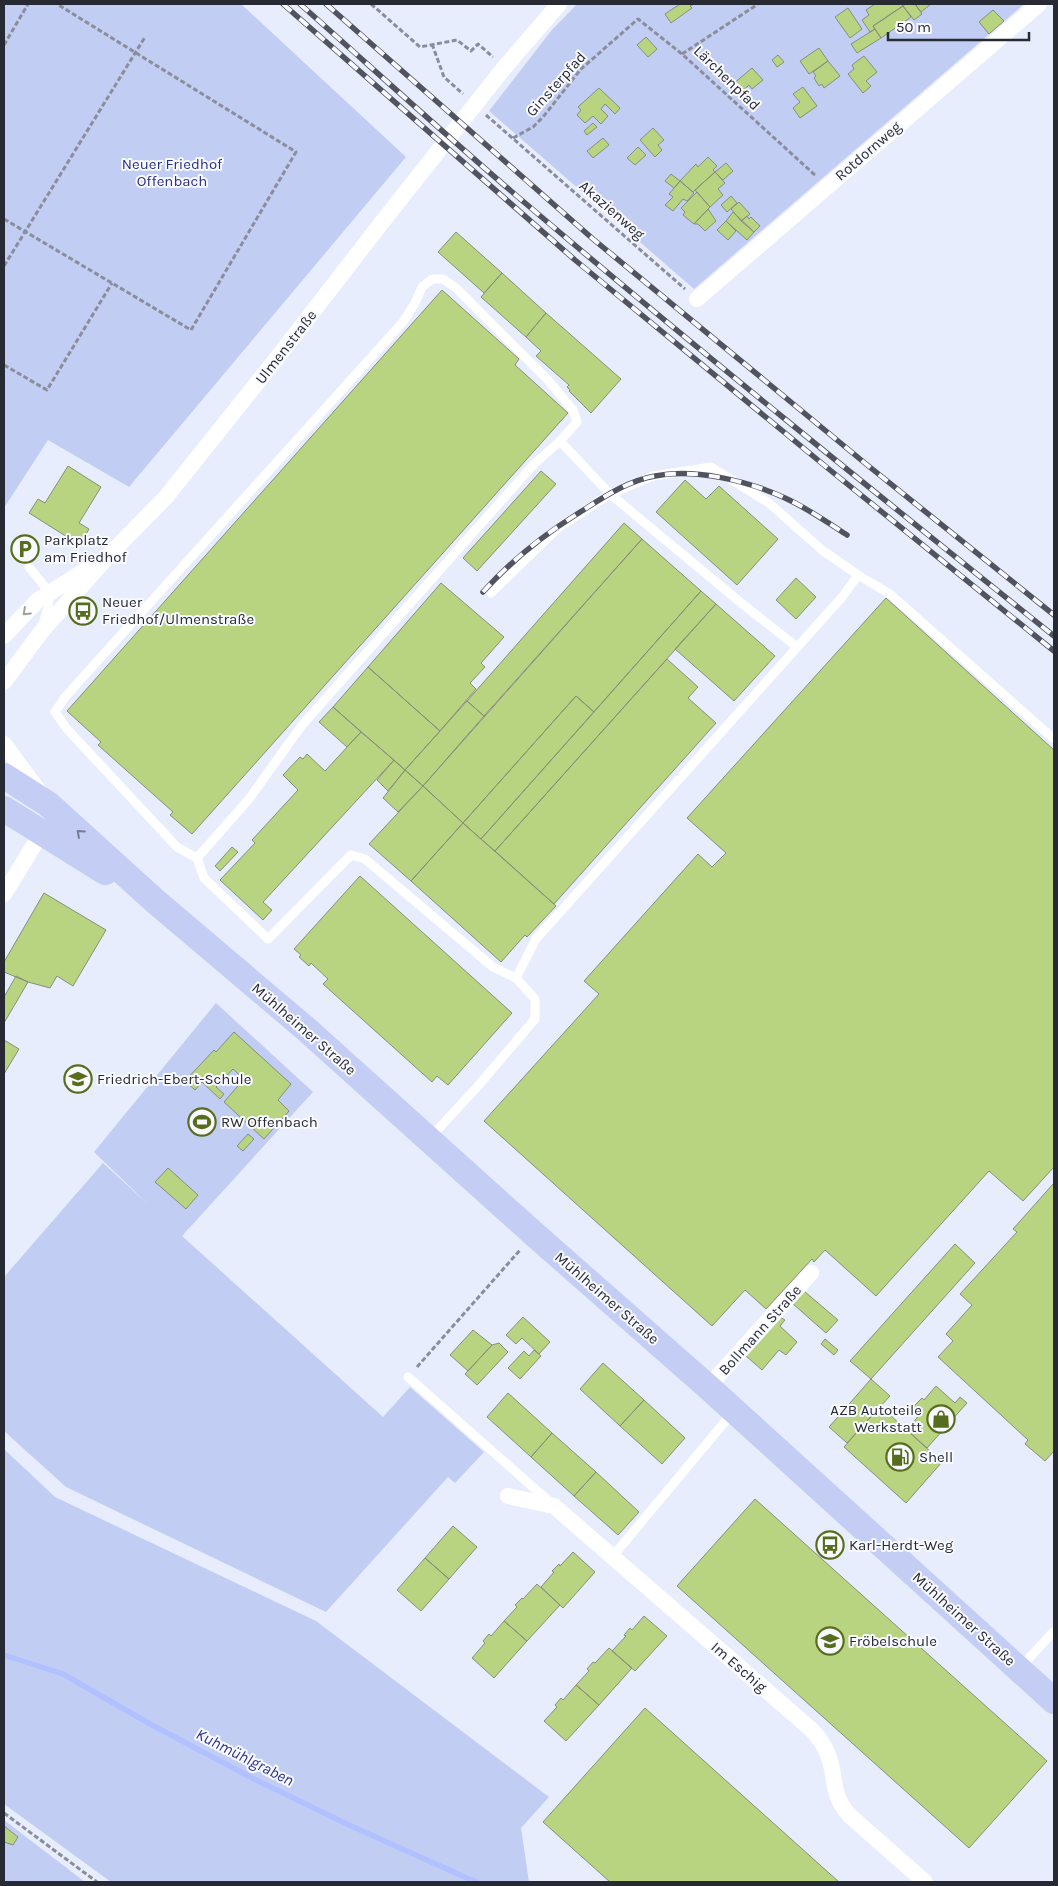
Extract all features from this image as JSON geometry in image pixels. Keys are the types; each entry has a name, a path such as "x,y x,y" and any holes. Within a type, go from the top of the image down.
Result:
{"main road":[{"name":"Mühlheimer Straße","path":"4,776 48,804 156,901 306,1030 734,1410 1054,1701"},
{"name":"Mühlheimer Straße","path":"4,809 114,878 156,901"}],"street":[{"name":"Ulmenstraße","path":"4,682 41,632 110,554 149,516 173,489 504,68 559,4"},
{"name":"Rotdornweg","path":"696,299 1039,4"},
{"path":"4,636 22,616 50,593 110,554"},
{"path":"4,744 48,804"},
{"path":"4,894 42,832"},
{"name":"Bollmann Straße","path":"708,1387 811,1273"},
{"name":"Im Eschig","path":"508,1496 554,1506 813,1731 828,1755 835,1790 842,1807 924,1882"}],"lane":[{"path":"197,858 249,799 302,725 534,464 560,441 577,422 573,410 547,379 456,288 442,279 432,279 422,287 403,322 66,696 55,712 67,729 177,847 197,858 204,878 268,939 351,855 365,859 493,967 516,978 535,999 535,1019 478,1086 428,1140"},
{"path":"560,441 610,494 740,602 798,647"},
{"path":"491,593 558,528 610,494 653,476 711,467 769,503 822,550 890,594 1054,739"},
{"path":"29,567 50,593 41,632"},
{"path":"516,978 536,940 843,596 858,575"},
{"path":"408,1378 554,1506"},
{"path":"613,1556 734,1410"},
{"path":"1020,1669 1054,1631"}],"path":[{"path":"4,45 28,4"},
{"path":"4,219 190,330 296,152 57,4"},
{"path":"371,4 420,46 457,40 471,51 478,44 492,56"},
{"name":"Lärchenpfad","path":"758,4 682,54 820,179"},
{"name":"Ginsterpfad","path":"513,138 533,127 543,118 581,69 638,19 682,54"},
{"path":"4,266 145,37"},
{"name":"Akazienweg","path":"513,138 696,299"},
{"path":"4,365 47,390 112,283"},
{"path":"408,1378 534,1234"},
{"path":"4,1813 97,1882"}],"green space":[{"name":"Neuer Friedhof Offenbach","path":"4,4 241,4 406,157 129,487 48,440 4,508"},
{"path":"577,4 1024,4 694,289 489,111 551,31"},
{"path":"216,1003 313,1092 182,1236 383,1417 410,1387 484,1452 455,1483 448,1477 326,1612 66,1487 4,1431 4,1277 103,1163 149,1205 94,1152"},
{"path":"4,1449 55,1497 316,1621 549,1797 521,1828 529,1882 111,1882 4,1804"},
{"path":"4,1820 85,1882 4,1882"}],"building":[{"path":"680,4 694,4 690,6 692,8 671,23 665,14"},
{"path":"875,4 902,4 903,6 873,26 875,29 870,32 862,20 869,15 866,10"},
{"path":"915,4 922,14 914,20 903,6"},
{"path":"915,4 931,4 921,12"},
{"path":"903,6 911,17 881,38 873,26"},
{"path":"848,8 862,29 850,38 835,17"},
{"path":"993,10 1004,21 989,34 979,22"},
{"path":"875,29 881,38 857,53 851,44"},
{"path":"646,37 657,49 648,57 637,45"},
{"path":"819,48 828,61 809,74 800,61"},
{"path":"778,55 784,62 777,67 772,60"},
{"path":"864,56 877,72 866,81 871,86 863,93 848,74 854,69 852,65"},
{"path":"828,61 840,76 824,88 822,84 819,86 813,72"},
{"path":"752,68 763,80 752,89 749,85 739,94 732,85"},
{"path":"803,87 817,106 800,118 793,108 800,102 793,94"},
{"path":"599,88 620,108 615,114 605,104 601,109 608,116 601,124 593,116 585,123 577,115 581,110 578,107"},
{"path":"593,123 597,127 587,135 584,131"},
{"path":"653,128 664,140 658,145 662,150 655,157 640,140"},
{"path":"603,138 609,145 593,158 587,151"},
{"path":"638,147 646,155 635,165 627,158"},
{"path":"708,157 717,166 713,170 715,172 693,192 680,181 696,164 698,167"},
{"path":"726,163 733,171 723,180 715,172"},
{"path":"715,172 725,183 718,189 723,195 710,207 695,190"},
{"path":"671,174 680,181 674,188 665,181"},
{"path":"680,181 694,193 687,201 683,199 673,211 665,205 673,197 669,194"},
{"path":"697,192 710,207 694,224 683,215 685,212 681,208"},
{"path":"731,196 737,203 727,212 721,205"},
{"path":"739,202 750,214 741,221 731,209"},
{"path":"708,209 716,221 705,231 698,224 694,224"},
{"path":"733,212 754,232 747,240 726,221"},
{"path":"747,216 749,219 751,217 760,226 754,232 741,221"},
{"path":"726,221 736,231 728,240 717,230"},
{"path":"456,232 502,273 484,293 438,252"},
{"path":"502,273 546,313 526,337 481,297"},
{"path":"442,290 519,359 515,365 568,413 192,834 170,815 173,812 98,745 101,742 67,711"},
{"path":"546,313 621,379 591,413 569,391 567,387 569,385 536,356 541,351 526,337"},
{"path":"68,466 101,487 79,523 89,529 80,545 29,513 38,499 45,503"},
{"path":"541,471 556,484 477,571 463,558"},
{"path":"685,480 706,499 719,486 778,539 737,585 656,512"},
{"path":"624,523 642,539 484,716 467,701"},
{"path":"642,539 701,591 594,712 576,696 463,823 423,786"},
{"path":"796,578 816,597 796,619 776,600"},
{"path":"441,583 504,637 481,663 485,667 470,683 476,689 440,731 368,667"},
{"path":"701,591 716,604 495,851 481,839"},
{"path":"886,598 1054,750 1054,1167 1023,1201 989,1171 876,1296 825,1250 814,1262 812,1259 766,1309 745,1290 712,1326 484,1121 599,994 584,981 698,854 712,867 726,853 687,818"},
{"path":"716,604 775,656 734,701 675,649"},
{"path":"667,659 698,687 688,698 716,723 554,904 495,851"},
{"path":"368,667 440,731 405,770 333,707"},
{"path":"576,696 594,712 481,839 463,823"},
{"path":"467,701 484,716 423,786 405,770"},
{"path":"333,707 361,732 347,747 319,722"},
{"path":"361,732 394,760 263,902 272,910 263,920 220,880 255,843 252,840 298,790 283,775 300,757 303,759 307,754 325,771"},
{"path":"394,760 405,770 388,791 377,780"},
{"path":"405,770 423,786 398,812 383,798"},
{"path":"423,786 463,823 411,881 369,844"},
{"path":"463,823 556,906 527,937 525,935 501,962 411,881"},
{"path":"232,847 238,852 220,871 215,866"},
{"path":"360,876 512,1013 448,1085 437,1076 432,1082 323,984 328,979 311,963 309,966 299,957 301,955 294,949"},
{"path":"44,893 106,930 73,986 57,976 50,988 28,982 4,972 4,962"},
{"path":"16,976 28,982 4,1023 4,997"},
{"path":"234,1032 291,1084 278,1100 289,1111 264,1139 224,1102 244,1079 233,1069 216,1087 224,1094 220,1099 202,1082 195,1090 185,1081"},
{"path":"4,1040 19,1049 4,1074"},
{"path":"248,1134 254,1139 243,1151 237,1146"},
{"path":"168,1168 198,1195 186,1209 155,1182"},
{"path":"1054,1183 1054,1451 1045,1461 1025,1444 1028,1440 938,1357 953,1341 946,1334 972,1305 960,1294 1017,1232 1013,1229"},
{"path":"955,1244 975,1263 871,1379 850,1361"},
{"path":"804,1291 838,1320 826,1333 793,1304"},
{"path":"523,1317 550,1342 539,1354 522,1338 516,1344 506,1335"},
{"path":"780,1317 785,1320 780,1326 797,1342 786,1355 779,1350 762,1370 746,1356"},
{"path":"473,1330 492,1345 468,1371 450,1355"},
{"path":"825,1339 838,1350 834,1355 821,1344"},
{"path":"499,1343 508,1352 477,1385 465,1374 492,1345"},
{"path":"534,1350 541,1356 520,1379 508,1368 524,1351 529,1356"},
{"path":"603,1363 644,1400 620,1426 580,1389"},
{"path":"871,1379 890,1396 847,1443 829,1427"},
{"path":"936,1386 955,1403 960,1397 967,1403 927,1448 907,1430 920,1414 913,1407 922,1398 924,1400"},
{"path":"508,1393 552,1433 531,1457 487,1417"},
{"path":"644,1400 685,1438 662,1464 620,1426"},
{"path":"880,1406 942,1462 906,1503 844,1447"},
{"path":"552,1433 596,1472 574,1496 531,1457"},
{"path":"596,1472 639,1512 618,1535 574,1496"},
{"name":"Fröbelschule","path":"755,1499 1047,1761 969,1848 677,1586"},
{"path":"453,1526 477,1547 449,1579 425,1558"},
{"path":"573,1552 595,1572 563,1608 541,1587 554,1572 552,1571 559,1564 560,1566"},
{"path":"425,1558 449,1579 421,1611 397,1590"},
{"path":"537,1584 560,1605 527,1641 504,1621 517,1607 515,1605"},
{"path":"644,1616 667,1636 635,1671 612,1651 626,1636 624,1635 630,1628 632,1630"},
{"path":"504,1621 527,1641 494,1678 472,1658 485,1643 483,1641 489,1634 491,1636"},
{"path":"609,1648 632,1668 599,1705 576,1685 589,1671 587,1669 593,1662 595,1663"},
{"path":"576,1685 599,1705 566,1741 544,1721 557,1707 555,1705 561,1698 563,1700"},
{"path":"645,1708 839,1882 610,1882 543,1822"},
{"path":"4,1826 18,1837 13,1845 4,1842"}],"waterway":[{"name":"Kuhmühlgraben","path":"4,1655 63,1674 152,1725 252,1778 351,1826 476,1882"}],"railway":[{"path":"283,4 575,260 1054,651"},
{"path":"300,4 458,145 578,248 781,416 1054,636"},
{"path":"326,4 593,239 866,464 1054,615"},
{"path":"483,592 516,559 564,522 614,491 644,478 655,476 670,474 704,475 755,486 793,502 847,535"}],"place":[{"name":"Parkplatz am Friedhof","path":"25,549"},
{"name":"Neuer Friedhof/Ulmenstraße","path":"83,611"},
{"name":"Friedrich-Ebert-Schule","path":"78,1079"},
{"name":"RW Offenbach","path":"202,1122"},
{"name":"AZB Autoteile Werkstatt","path":"941,1419"},
{"name":"Shell","path":"900,1457"},
{"name":"Karl-Herdt-Weg","path":"830,1545"},
{"name":"Fröbelschule","path":"830,1641"}]}
